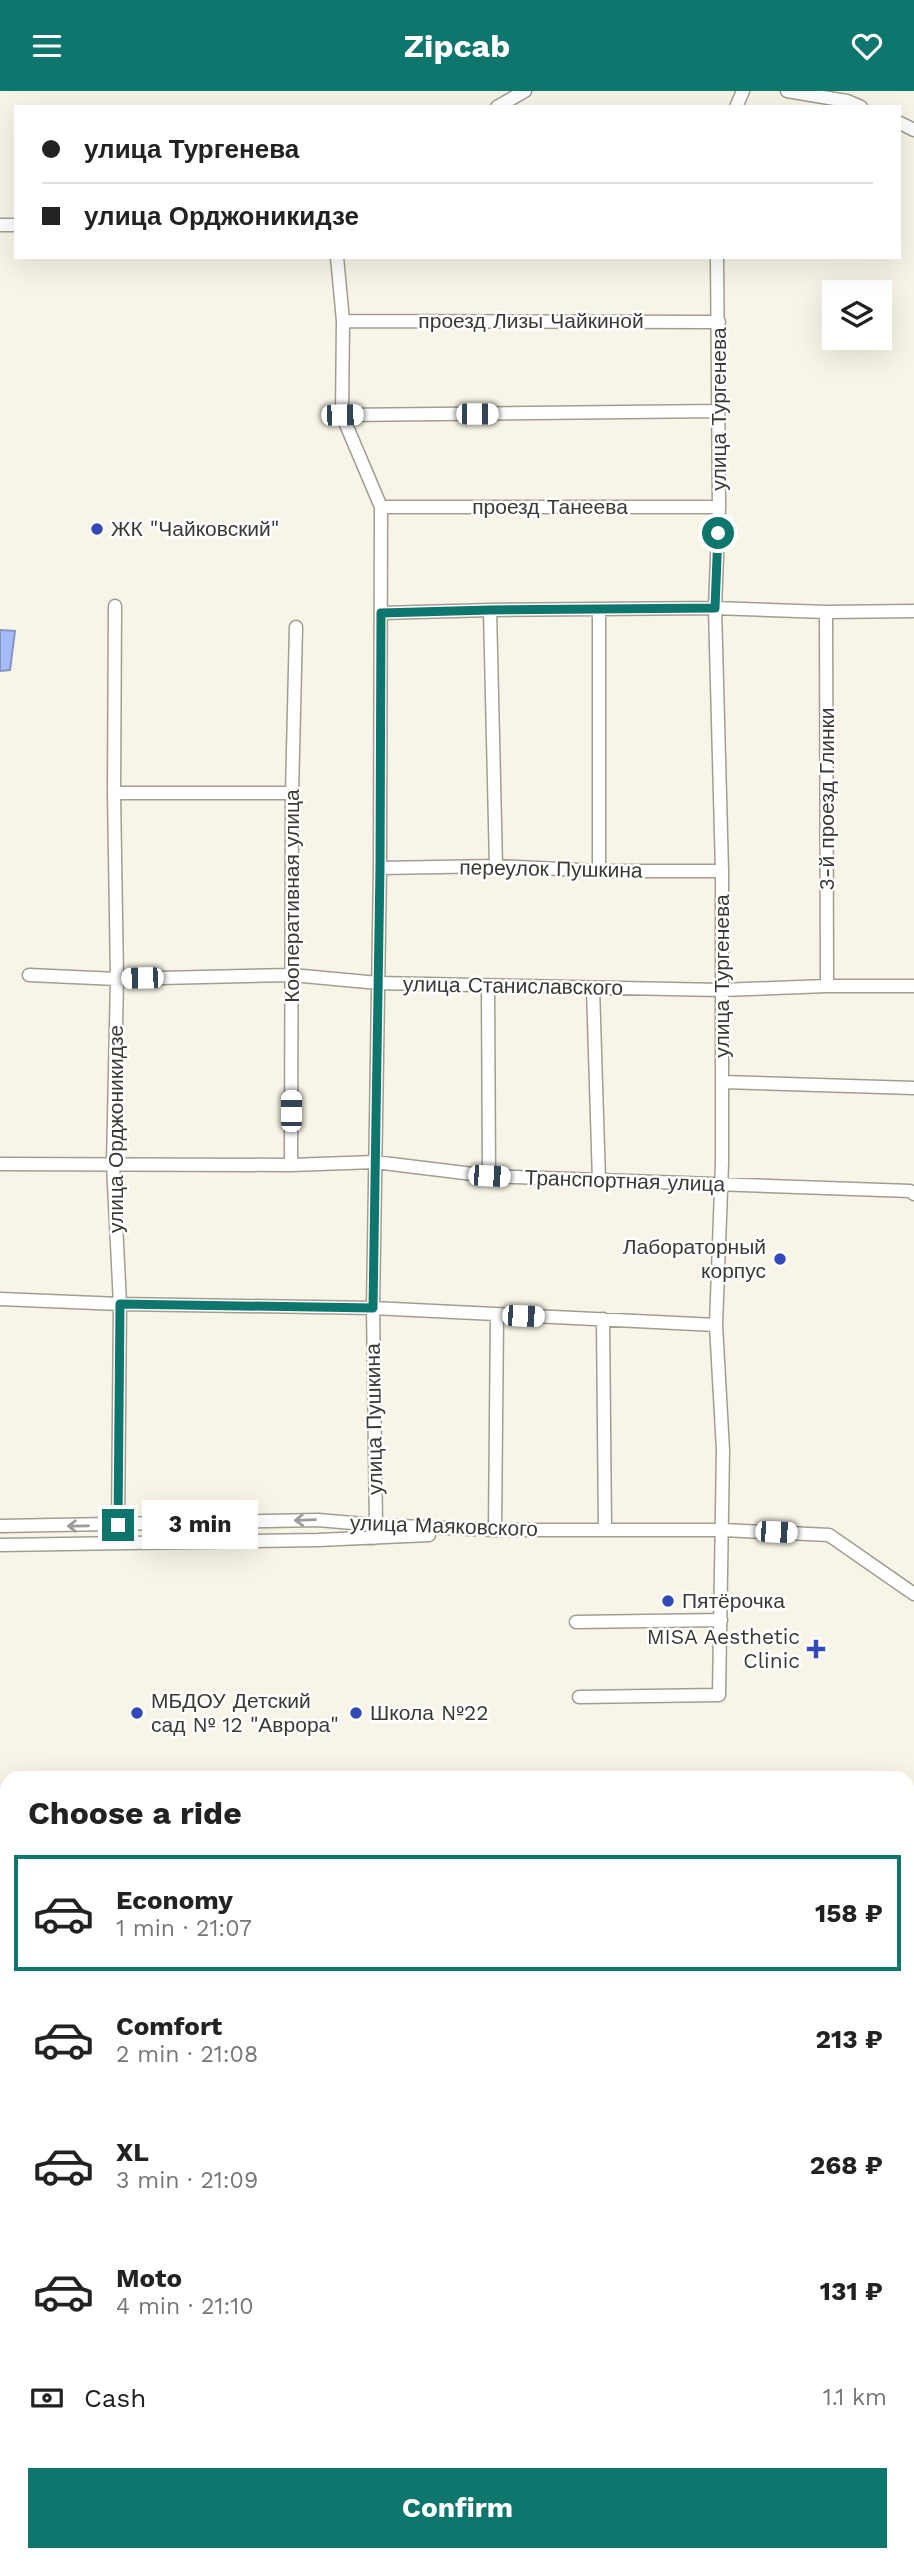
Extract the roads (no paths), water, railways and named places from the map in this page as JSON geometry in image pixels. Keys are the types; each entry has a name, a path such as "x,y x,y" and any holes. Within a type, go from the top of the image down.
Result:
{"street":[{"path":"500,105 525,91"},
{"path":"787,91 848,101 857,105"},
{"name":"улица Пушкина","path":"337,259 343,321 342,415 381,506 380,867 373,1308 375,1532"},
{"name":"улица Тургенева","path":"579,1697 719,1695 723,1450 716,1325 722,1185 722,871 715,608 719,507 717,259"},
{"name":"проезд Лизы Чайкиной","path":"343,321 719,322"},
{"path":"342,415 719,411"},
{"name":"проезд Танеева","path":"381,506 719,507"},
{"name":"улица Орджоникидзе","path":"114,606 117,979 113,1164 120,1304 118,1525"},
{"path":"381,613 715,608 826,613 914,611"},
{"path":"490,610 495,866"},
{"path":"599,611 599,871"},
{"name":"3-й проезд Глинки","path":"826,613 827,986"},
{"name":"Кооперативная улица","path":"291,1165 292,793 296,627"},
{"path":"114,793 292,793"},
{"name":"переулок Пушкина","path":"380,867 495,866 599,871 722,871"},
{"name":"улица Станиславского","path":"29,975 117,979 292,975 378,983 721,990 914,986"},
{"path":"488,986 489,1176"},
{"path":"593,988 599,1181"},
{"path":"722,1082 914,1088"},
{"name":"Транспортная улица","path":"0,1164 375,1163 489,1176 910,1191 914,1194"},
{"path":"0,1299 120,1304 373,1308 716,1325"},
{"path":"495,1530 497,1315"},
{"path":"603,1319 604,1530"},
{"name":"улица Маяковского","path":"0,1526 318,1520 375,1532"},
{"name":"улица Маяковского","path":"0,1545 495,1530 723,1530 829,1535 914,1594"},
{"path":"576,1622 721,1620"}],"water":[{"path":"0,630 15,631 10,670 0,671"}],"place":[{"name":"ЖК \"Чайковский\"","path":"97,529"},
{"name":"Лабораторный корпус","path":"780,1259"},
{"name":"Пятёрочка","path":"668,1601"},
{"name":"MISA Aesthetic Clinic","path":"816,1649"},
{"name":"МБДОУ Детский сад № 12 \"Аврора\"","path":"137,1713"},
{"name":"Школа №22","path":"356,1713"}]}
